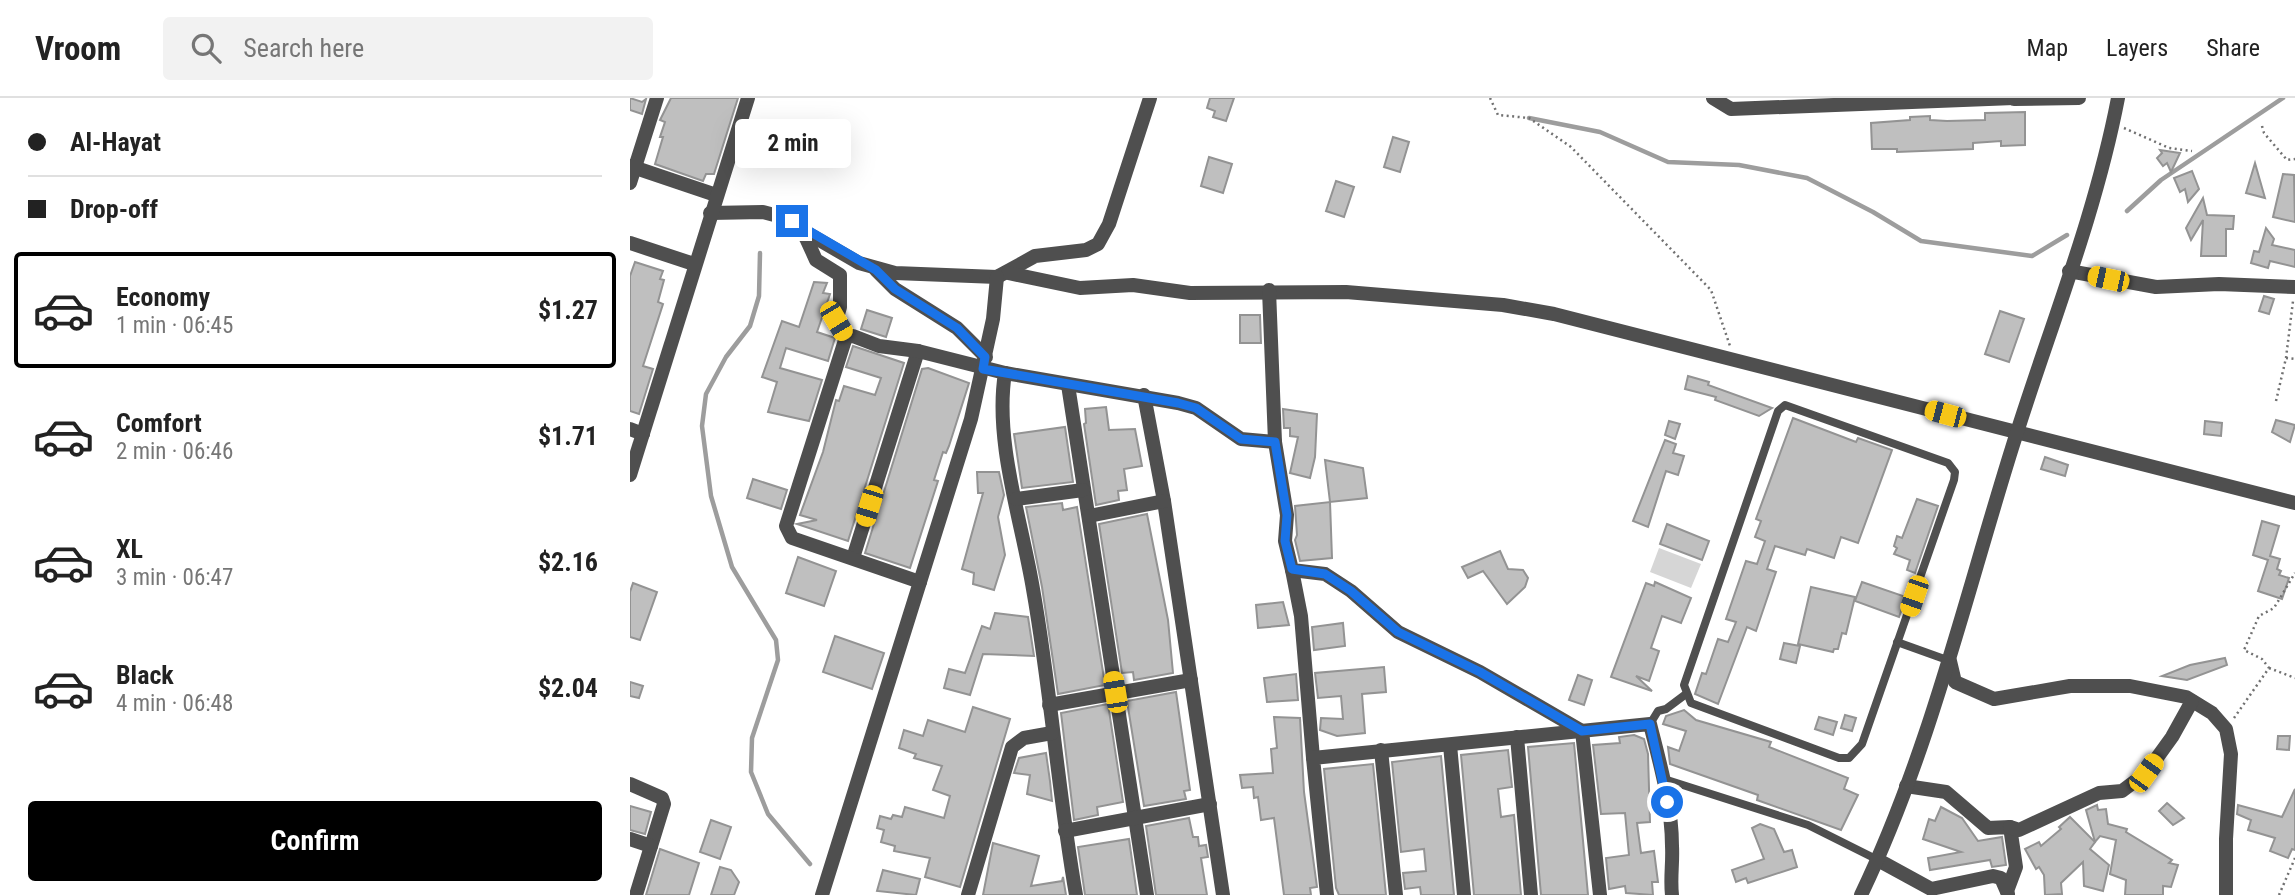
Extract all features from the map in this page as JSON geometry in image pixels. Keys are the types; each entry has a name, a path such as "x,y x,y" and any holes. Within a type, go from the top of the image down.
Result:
{"street":[{"path":"630,183 632,167 657,98"},
{"path":"630,475 637,431 748,98"},
{"path":"822,895 954,477 984,363 1003,276 1035,256 1086,250 1103,239 1150,98"},
{"path":"1713,98 1731,109 2079,98"},
{"path":"1861,895 1878,860 1950,661 2016,433 2069,271 2118,98"},
{"path":"632,167 716,195"},
{"path":"710,212 763,212 792,221 876,270 895,289 957,328 984,363"},
{"path":"792,221 806,238 816,260 839,275 840,307 836,321 846,337 786,526 792,538 920,582"},
{"path":"630,243 694,264"},
{"path":"876,270 1003,276 1080,288 1133,285 1190,293 1269,290 1346,292 1503,305 1554,314 2295,503"},
{"path":"2069,271 2156,287 2219,284 2295,287"},
{"path":"1269,290 1275,442 1287,515 1285,541 1301,616 1327,895"},
{"path":"846,337 853,336 879,346 984,363 1005,373 1144,395 1196,408 1241,439 1275,442"},
{"path":"853,558 918,351"},
{"path":"1005,373 1002,409 1034,591 1065,831 1076,895"},
{"path":"1068,385 1147,895"},
{"path":"1144,395 1164,501 1223,895"},
{"path":"1016,499 1083,490"},
{"path":"1088,516 1164,501"},
{"path":"1292,569 1325,574 1351,591 1398,632 1480,672 1582,731"},
{"path":"1950,661 1955,682 1994,699 2070,686 2130,686 2192,701 2212,713 2226,729 2231,754 2226,895"},
{"path":"1049,705 1191,680"},
{"path":"1906,786 1946,792 1988,828 2010,827 2019,830 2099,793 2122,791 2146,773 2172,737 2192,701"},
{"path":"1313,758 1650,724 1664,779 1672,848 1672,895"},
{"path":"1582,731 1600,895"},
{"path":"968,895 1012,747 1024,738 1052,733"},
{"path":"1517,737 1531,895"},
{"path":"1450,745 1464,895"},
{"path":"1381,750 1396,895"},
{"path":"630,784 663,801 636,895"},
{"path":"1065,831 1210,804"},
{"path":"2008,893 2016,867 2010,827"},
{"path":"630,839 651,846"},
{"path":"1878,860 1931,892 1993,876 2001,878 2008,893"}],"lane":[{"path":"1785,404 1948,463 1955,472 1898,642 1862,744 1849,758 1839,758 1691,703 1686,694 1686,671 1778,411 1785,404"},
{"path":"1898,642 1950,661"},
{"path":"1650,724 1658,711 1666,709 1686,694"},
{"path":"1664,779 1808,825 1878,860"}],"path":[{"path":"1490,98 1498,115 1529,118 1571,147 1711,290 1735,361"},
{"path":"2113,123 2169,148 2192,151"},
{"path":"2262,125 2264,133 2287,160 2295,159"},
{"path":"2276,401 2286,358 2295,287"},
{"path":"2286,358 2295,359"},
{"path":"2295,573 2274,608 2259,616 2244,650 2262,659 2269,668 2295,678"},
{"path":"2226,729 2269,668"},
{"path":"2278,895 2295,858"}],"shaded area":[{"path":"1659,548 1701,564 1691,588 1650,572"}],"building":[{"path":"630,98 642,102 646,99 642,114 630,110"},
{"path":"671,98 738,98 714,174 706,174 703,181 655,164 665,122 660,120"},
{"path":"1210,98 1234,98 1226,121 1213,117 1215,111 1207,108"},
{"path":"2025,112 2025,145 2001,146 2001,141 1973,143 1973,149 1897,152 1897,149 1872,149 1871,123 1930,116 1930,120 1985,120 1985,113"},
{"path":"1393,137 1409,142 1400,172 1384,167"},
{"path":"2160,150 2180,153 2171,172 2167,163 2163,166 2157,158 2162,153"},
{"path":"1209,157 1232,164 1223,193 1201,186"},
{"path":"2255,163 2265,198 2246,193"},
{"path":"2192,171 2199,189 2188,202 2185,189 2180,192 2174,178"},
{"path":"2283,174 2294,175 2295,222 2273,217"},
{"path":"1336,181 1354,187 1344,217 1326,211"},
{"path":"2203,198 2207,215 2234,216 2233,229 2226,229 2226,256 2201,256 2203,220 2191,240 2186,228"},
{"path":"2266,228 2274,239 2272,245 2295,250 2295,267 2270,261 2268,268 2251,263 2254,251 2259,252"},
{"path":"635,262 663,271 660,279 664,280 658,302 663,304 643,366 653,369 639,414 630,411 630,276"},
{"path":"814,282 827,283 823,293 830,294 817,332 835,338 828,361 786,348 780,368 822,380 809,421 768,412 777,382 762,377 782,321 799,327"},
{"path":"2264,296 2274,299 2269,314 2259,311"},
{"path":"867,310 892,318 886,337 861,329"},
{"path":"2000,311 2024,319 2009,362 1985,354"},
{"path":"1240,315 1260,315 1261,343 1240,343"},
{"path":"853,346 904,363 848,541 797,524 817,520 800,515 823,452 836,400 839,401 844,386 875,395 881,378 846,367"},
{"path":"928,368 969,383 949,446 946,453 943,452 934,480 938,481 910,568 865,553 922,369"},
{"path":"1688,376 1772,408 1759,416 1715,400 1716,397 1685,389"},
{"path":"1106,407 1109,430 1135,429 1142,466 1124,469 1127,490 1118,491 1119,500 1096,505 1084,424 1085,409"},
{"path":"1283,409 1317,414 1315,457 1310,478 1290,473 1298,437 1290,436 1290,428 1284,428"},
{"path":"1793,418 1856,442 1858,438 1892,450 1858,543 1841,537 1834,558 1807,549 1805,555 1775,546 1767,569 1776,572 1756,631 1747,627 1718,704 1695,694 1702,673 1706,674 1718,639 1728,642 1736,622 1726,619 1746,561 1757,564 1765,541 1755,537 1761,521 1756,519"},
{"path":"2276,420 2295,425 2290,442 2272,432"},
{"path":"1669,421 1680,424 1675,439 1665,435"},
{"path":"2205,421 2222,423 2221,436 2204,434"},
{"path":"1065,427 1073,482 1022,488 1014,434"},
{"path":"1665,440 1676,444 1673,453 1684,456 1678,475 1666,471 1648,527 1633,521"},
{"path":"2045,457 2068,465 2065,476 2041,469"},
{"path":"1325,460 1363,468 1367,498 1330,502"},
{"path":"977,472 999,472 1004,495 998,517 1005,555 994,590 973,584 974,573 962,569 983,493 978,493"},
{"path":"753,479 787,490 781,509 747,498"},
{"path":"1917,499 1938,506 1915,573 1907,570 1910,560 1894,554 1897,548 1894,546 1897,536 1902,538"},
{"path":"1330,502 1332,558 1300,561 1295,540 1295,506"},
{"path":"1062,503 1063,510 1077,507 1105,685 1058,694 1042,587 1026,507"},
{"path":"1147,514 1168,620 1173,673 1134,680 1133,672 1122,673 1099,524"},
{"path":"2262,521 2279,526 2270,556 2280,559 2277,569 2281,571 2279,575 2289,578 2282,599 2258,591 2268,560 2253,555"},
{"path":"1667,524 1709,541 1702,560 1660,544"},
{"path":"1500,551 1508,569 1523,570 1528,578 1525,587 1507,604 1483,571 1468,578 1462,567"},
{"path":"798,557 836,571 824,606 786,593"},
{"path":"1655,582 1691,598 1681,623 1662,616 1651,648 1659,651 1649,681 1636,676 1652,691 1611,677 1646,583 1654,586"},
{"path":"1862,582 1906,597 1899,617 1855,601"},
{"path":"633,583 657,592 640,640 630,637 630,592"},
{"path":"1811,587 1855,597 1846,634 1842,633 1838,649 1833,652 1798,644"},
{"path":"1283,602 1289,625 1258,628 1256,605"},
{"path":"995,613 1028,617 1034,656 983,654 970,695 944,688 949,669 965,673 982,626 990,629"},
{"path":"1343,623 1345,646 1314,650 1312,627"},
{"path":"835,636 884,653 872,689 823,672"},
{"path":"1784,643 1800,646 1796,663 1780,659"},
{"path":"2225,658 2227,665 2187,680 2162,676 2190,665"},
{"path":"1384,667 1386,692 1362,694 1365,733 1337,736 1320,730 1321,718 1343,719 1341,696 1318,698 1315,673"},
{"path":"1296,674 1298,700 1267,702 1264,678"},
{"path":"1578,675 1592,680 1584,705 1569,700"},
{"path":"630,682 643,686 639,698 630,696"},
{"path":"1176,692 1190,790 1184,791 1186,799 1144,806 1127,701"},
{"path":"1108,704 1123,802 1097,807 1098,815 1074,820 1061,713"},
{"path":"973,707 1010,719 960,887 925,877 930,858 894,851 895,846 881,842 884,830 877,828 880,816 891,819 893,815 902,817 905,807 944,818 950,796 933,790 942,766 914,758 916,754 899,748 904,730 923,736 928,720 965,732"},
{"path":"1684,710 1696,720 1771,742 1769,747 1848,778 1844,789 1858,795 1841,830 1757,800 1758,795 1670,764 1668,747 1679,751 1686,731 1663,724 1666,716"},
{"path":"1845,715 1856,718 1852,731 1841,728"},
{"path":"1274,717 1300,718 1304,792 1317,887 1310,888 1311,895 1284,895 1274,818 1261,820 1258,797 1254,798 1253,787 1242,788 1240,775 1273,773 1271,749 1277,748"},
{"path":"1819,717 1837,722 1833,735 1815,729"},
{"path":"1634,735 1644,739 1648,754 1650,822 1637,823 1641,853 1654,851 1658,882 1652,882 1653,895 1626,893 1625,886 1609,889 1606,858 1629,855 1625,813 1601,814 1593,745 1620,743 1619,737"},
{"path":"2278,736 2290,736 2289,750 2277,749"},
{"path":"1574,743 1588,895 1541,895 1528,747"},
{"path":"1508,750 1512,787 1498,789 1501,817 1514,815 1521,895 1474,895 1461,755"},
{"path":"1046,753 1052,801 1027,794 1030,775 1014,773 1019,758"},
{"path":"1441,756 1454,895 1421,895 1420,887 1405,889 1403,873 1426,871 1424,849 1401,852 1392,762"},
{"path":"1373,764 1386,895 1339,895 1336,888 1324,769"},
{"path":"2295,789 2295,850 2292,849 2288,858 2270,851 2275,838 2248,830 2251,820 2237,814 2238,805 2282,817"},
{"path":"2167,803 2184,818 2173,825 2159,811"},
{"path":"2097,805 2098,810 2106,809 2108,824 2127,829 2126,832 2172,860 2169,863 2178,865 2171,887 2163,886 2163,895 2125,895 2126,880 2110,874 2116,840 2100,836 2095,842 2086,810"},
{"path":"630,806 651,812 645,834 630,830"},
{"path":"1941,807 1962,818 1978,841 2002,837 2006,865 1992,867 1990,860 1930,870 1928,858 1961,852 1923,839 1929,819 1935,821"},
{"path":"2070,817 2095,842 2090,849 2109,865 2103,891 2084,886 2083,862 2061,883 2062,894 2045,895 2044,875 2039,867 2036,869 2025,849 2039,842 2041,846 2061,829 2059,827"},
{"path":"1189,818 1193,837 1198,837 1199,846 1206,845 1208,857 1201,858 1207,895 1156,895 1146,826"},
{"path":"711,820 731,827 720,859 700,852"},
{"path":"1760,824 1774,829 1784,852 1792,850 1797,867 1748,883 1746,878 1736,882 1732,870 1764,859 1752,828"},
{"path":"1129,839 1137,895 1085,895 1078,847"},
{"path":"993,843 1039,856 1031,886 1062,881 1063,877 1066,895 983,895"},
{"path":"660,849 699,863 689,895 646,895"},
{"path":"720,867 731,870 739,882 734,895 711,895"},
{"path":"883,870 920,879 916,895 877,891"}],"waterway":[{"path":"2127,211 2161,180 2283,98"},
{"path":"1529,118 1600,132 1668,162 1739,165 1807,178 1873,212 1921,241 2032,256 2067,235"},
{"path":"760,253 759,296 750,326 726,357 706,394 702,426 711,496 732,567 776,640 778,660 752,738 751,772 768,814 810,864"}],"route":[{"path":"792,221 859,263 876,270 895,289 957,328 985,357 983,369 1178,403 1196,408 1241,439 1275,442 1287,515 1285,541 1292,569 1325,574 1351,591 1370,611 1398,632 1480,672 1582,731 1650,724 1667,802"}]}
